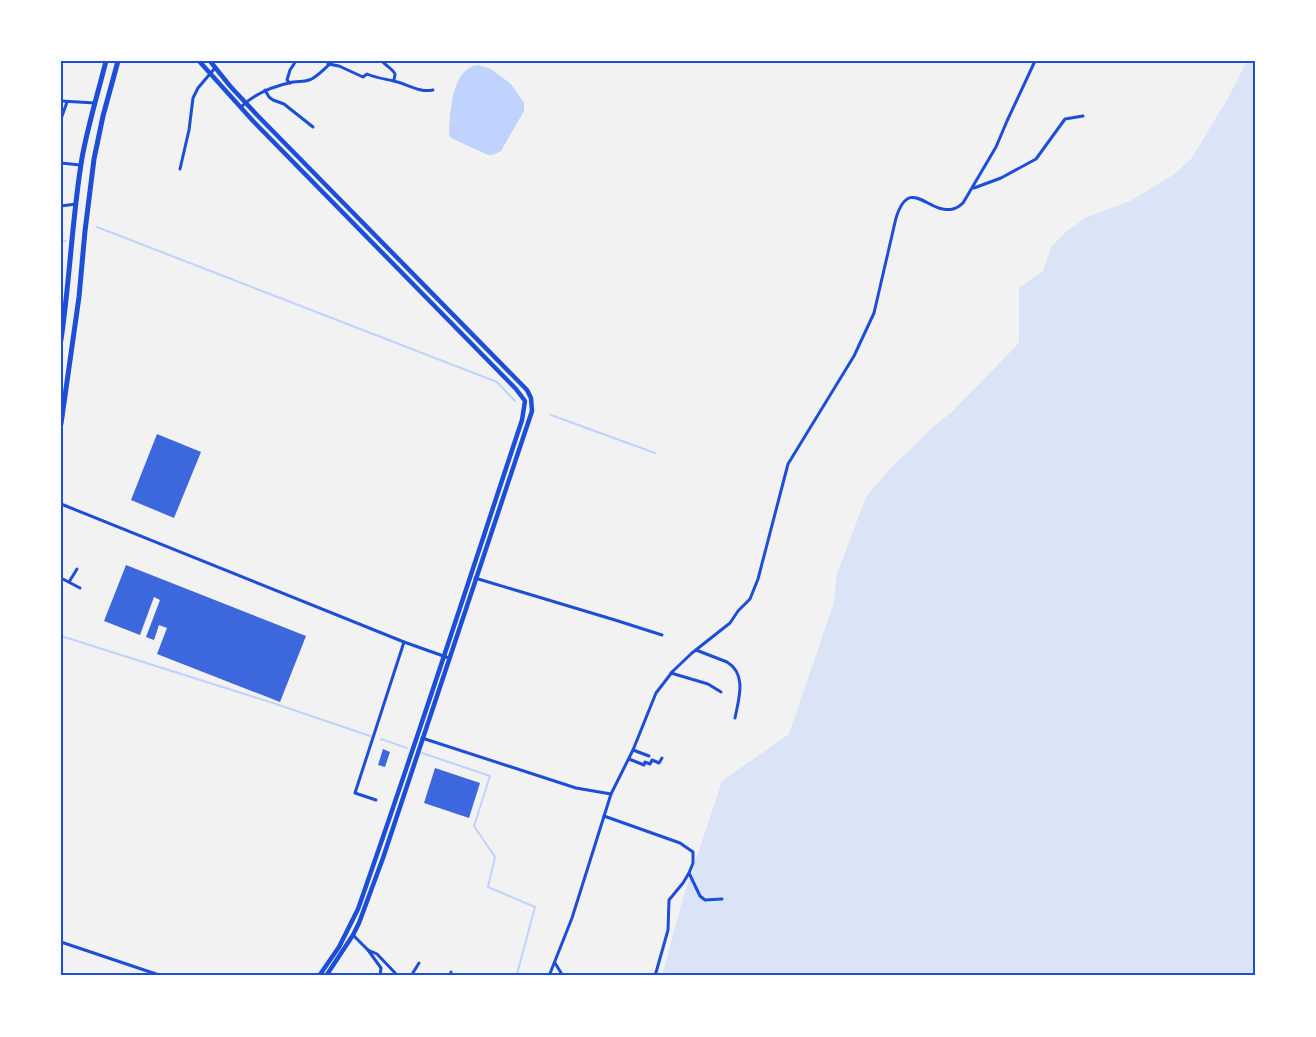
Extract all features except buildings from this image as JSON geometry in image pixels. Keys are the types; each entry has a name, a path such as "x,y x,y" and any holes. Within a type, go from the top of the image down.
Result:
{"main road":[{"path":"61,338 81,166 106,61"},
{"path":"61,424 79,297 94,159 102,116 118,61"},
{"path":"199,61 241,108 509,382 525,401 522,420 469,576 423,738 383,858 359,923 326,976"},
{"path":"210,61 245,103 527,390 531,400 532,411 529,422 464,619 447,657 417,736 358,909 339,947 319,976"},
{"path":"525,401 531,400"}],"street":[{"path":"290,83 287,80 290,70 296,61"},
{"path":"241,108 253,96 265,90 316,77 328,64 334,61"},
{"path":"382,61 388,68 394,70 394,81"},
{"path":"549,976 572,918 611,794 633,750 656,693 671,673 695,650 730,623 750,599 758,579 788,464 854,356 874,313 899,207 904,200 911,198 920,199 946,210 955,209 963,203 996,146 1035,61"},
{"path":"328,64 338,66 363,77 367,74 428,92 434,90"},
{"path":"180,169 189,130 193,98 198,88 215,68"},
{"path":"265,90 273,100 284,104 314,127"},
{"path":"61,102 95,103"},
{"path":"61,119 67,102"},
{"path":"973,188 1001,178 1036,159 1065,119 1083,116"},
{"path":"61,163 81,166"},
{"path":"61,206 76,204"},
{"path":"61,281 68,283"},
{"path":"61,504 404,642 447,657"},
{"path":"69,582 77,569"},
{"path":"469,576 662,635"},
{"path":"61,578 80,588"},
{"path":"376,800 356,792 404,642"},
{"path":"695,650 727,662 739,676 739,700 735,718"},
{"path":"671,673 708,684 721,692"},
{"path":"417,736 576,788 611,794"},
{"path":"633,750 649,756"},
{"path":"628,759 644,765 645,762 650,764 652,760 659,763 662,758"},
{"path":"604,816 680,843 693,852 693,863 689,873 668,900 668,930 655,976"},
{"path":"689,873 700,896 705,900 722,899"},
{"path":"353,935 368,950 381,968 380,976"},
{"path":"61,942 162,976"},
{"path":"368,950 377,954 398,976"},
{"path":"411,976 419,963"},
{"path":"555,963 563,976"}],"shaded area":[{"path":"1247,61 1255,61 1255,976 662,976 683,898 722,781 789,734 833,605 837,574 866,497 890,469 933,427 952,412 1019,343 1019,288 1043,271 1051,247 1067,231 1085,218 1130,201 1173,175 1191,159 1228,98"}],"water":[{"path":"478,65 491,69 511,84 524,103 524,111 501,151 493,155 488,155 451,138 449,134 451,104 457,83 462,74 469,68"}],"waterway":[{"path":"97,227 497,382 515,401"},
{"path":"61,240 66,241"},
{"path":"551,415 655,453"},
{"path":"61,636 273,703 370,736"},
{"path":"381,739 407,748"},
{"path":"422,753 490,776 474,826 495,857 488,887 535,907 515,976"}]}
